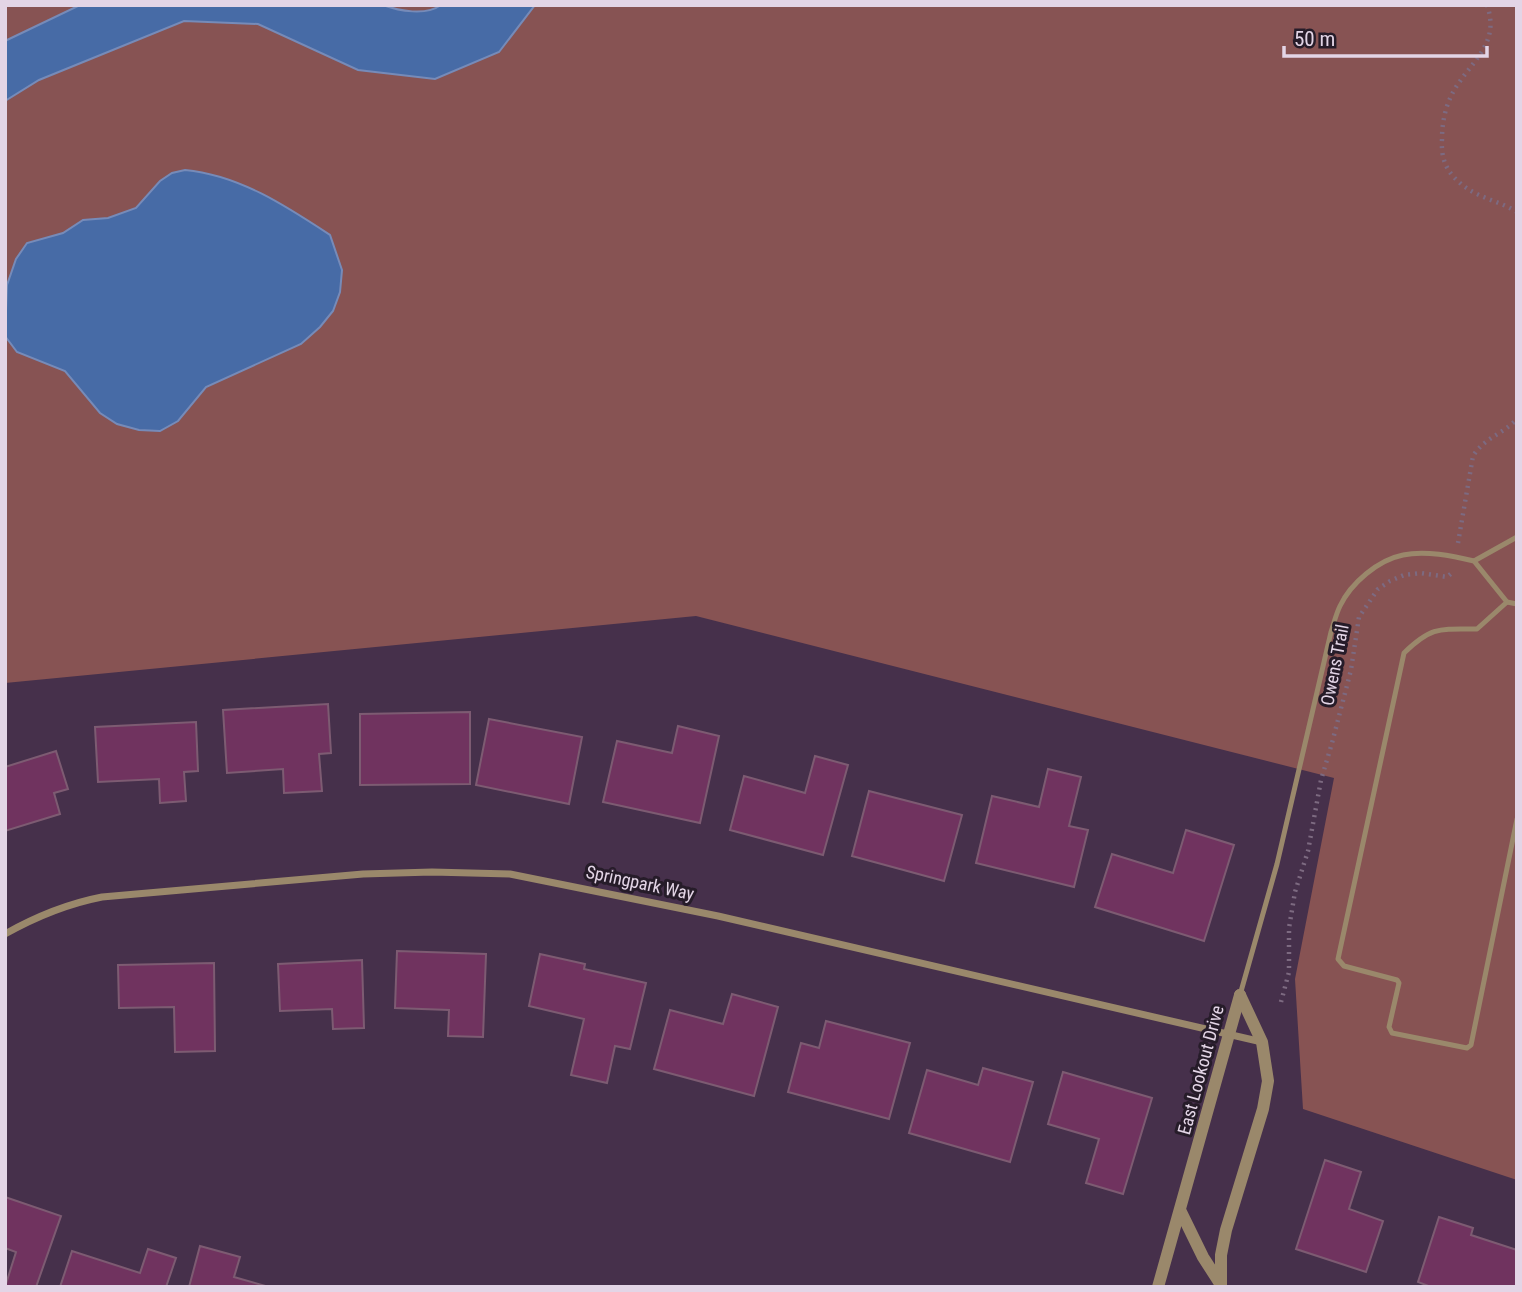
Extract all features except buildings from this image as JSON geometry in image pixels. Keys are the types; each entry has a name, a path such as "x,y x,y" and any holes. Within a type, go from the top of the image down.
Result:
{"street":[{"name":"Springpark Way","path":"5,934 51,910 102,897 363,874 510,874 706,913 1262,1042"},
{"name":"East Lookout Drive","path":"1158,1287 1240,995"},
{"name":"East Lookout Drive","path":"1220,1286 1221,1255 1226,1230 1264,1109 1268,1081 1262,1042 1240,995"},
{"path":"1181,1212 1220,1286"}],"lane":[{"path":"1474,561 1517,537"},
{"path":"1240,995 1277,864 1331,632 1341,604 1374,568 1403,555 1455,557 1474,561 1507,602 1517,604"},
{"path":"1507,602 1477,629 1435,629 1419,638 1404,653 1338,959 1344,966 1397,980 1399,983 1389,1027 1392,1033 1467,1048 1471,1045 1517,819"}],"path":[{"path":"1487,5 1491,29 1488,40 1478,59 1455,89 1442,120 1443,161 1449,173 1461,185 1480,197 1517,212"},
{"path":"1455,557 1473,456 1480,444 1511,426 1517,419"},
{"name":"Owens Trail","path":"1281,1002 1289,972 1289,928 1295,892 1308,851 1321,780 1351,670 1359,617 1378,589 1390,581 1404,575 1421,573 1447,577 1453,572 1455,557"}],"shaded area":[{"path":"5,5 1517,5 1517,1180 1303,1109 1295,979 1334,778 696,616 5,683"}],"water":[{"path":"80,5 383,5 404,11 420,11 441,5 535,5 499,52 435,79 358,70 258,24 184,21 39,80 5,101 5,41"},
{"path":"185,170 224,178 261,193 330,235 342,270 340,292 333,311 301,344 206,387 178,421 160,431 139,430 117,424 100,413 65,371 17,352 5,336 7,285 16,259 27,243 63,233 83,220 108,218 136,208 160,181 172,173"}]}
